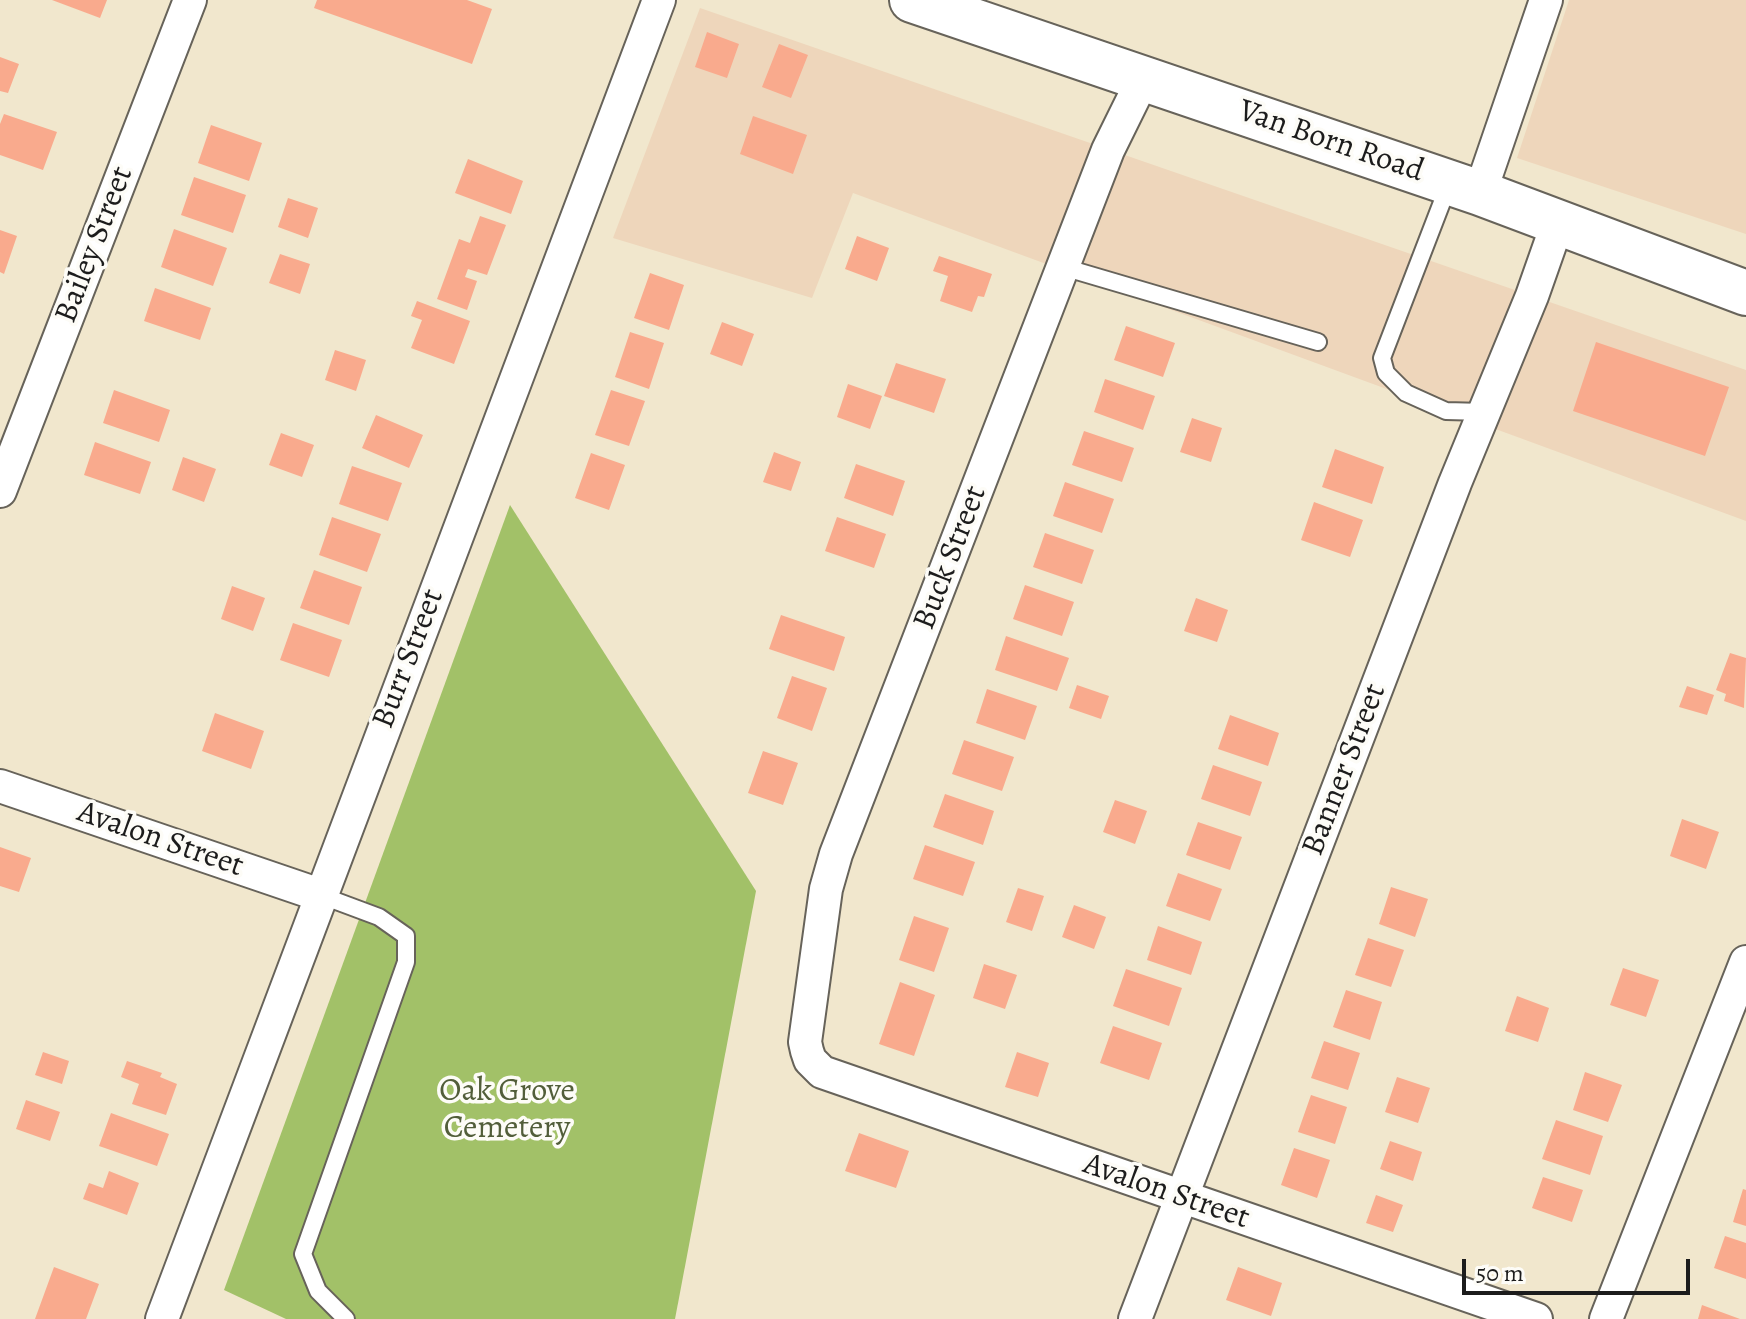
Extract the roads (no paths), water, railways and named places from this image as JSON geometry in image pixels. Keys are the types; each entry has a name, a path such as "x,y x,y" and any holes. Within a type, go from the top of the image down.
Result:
{"main road":[{"name":"Van Born Road","path":"912,0 1465,188 1746,293"}],"street":[{"name":"Bailey Street","path":"0,491 190,0"},
{"name":"Burr Street","path":"162,1319 659,0"},
{"path":"1465,188 1546,0"},
{"name":"Buck Street","path":"807,1051 805,1042 826,889 836,854 1108,150 1144,77"},
{"name":"Banner Street","path":"1135,1319 1558,222"},
{"name":"Avalon Street","path":"0,786 320,895"},
{"path":"1606,1319 1746,962"},
{"name":"Avalon Street","path":"807,1051 810,1060 822,1072 1536,1319"}],"lane":[{"path":"1465,188 1382,358 1386,373 1406,393 1446,411 1484,412"},
{"path":"1063,267 1318,342"},
{"path":"320,895 379,917 406,936 406,962 303,1254 318,1291 346,1319"}],"park label":[{"name":"Oak Grove Cemetery","path":"507,1110"}]}
